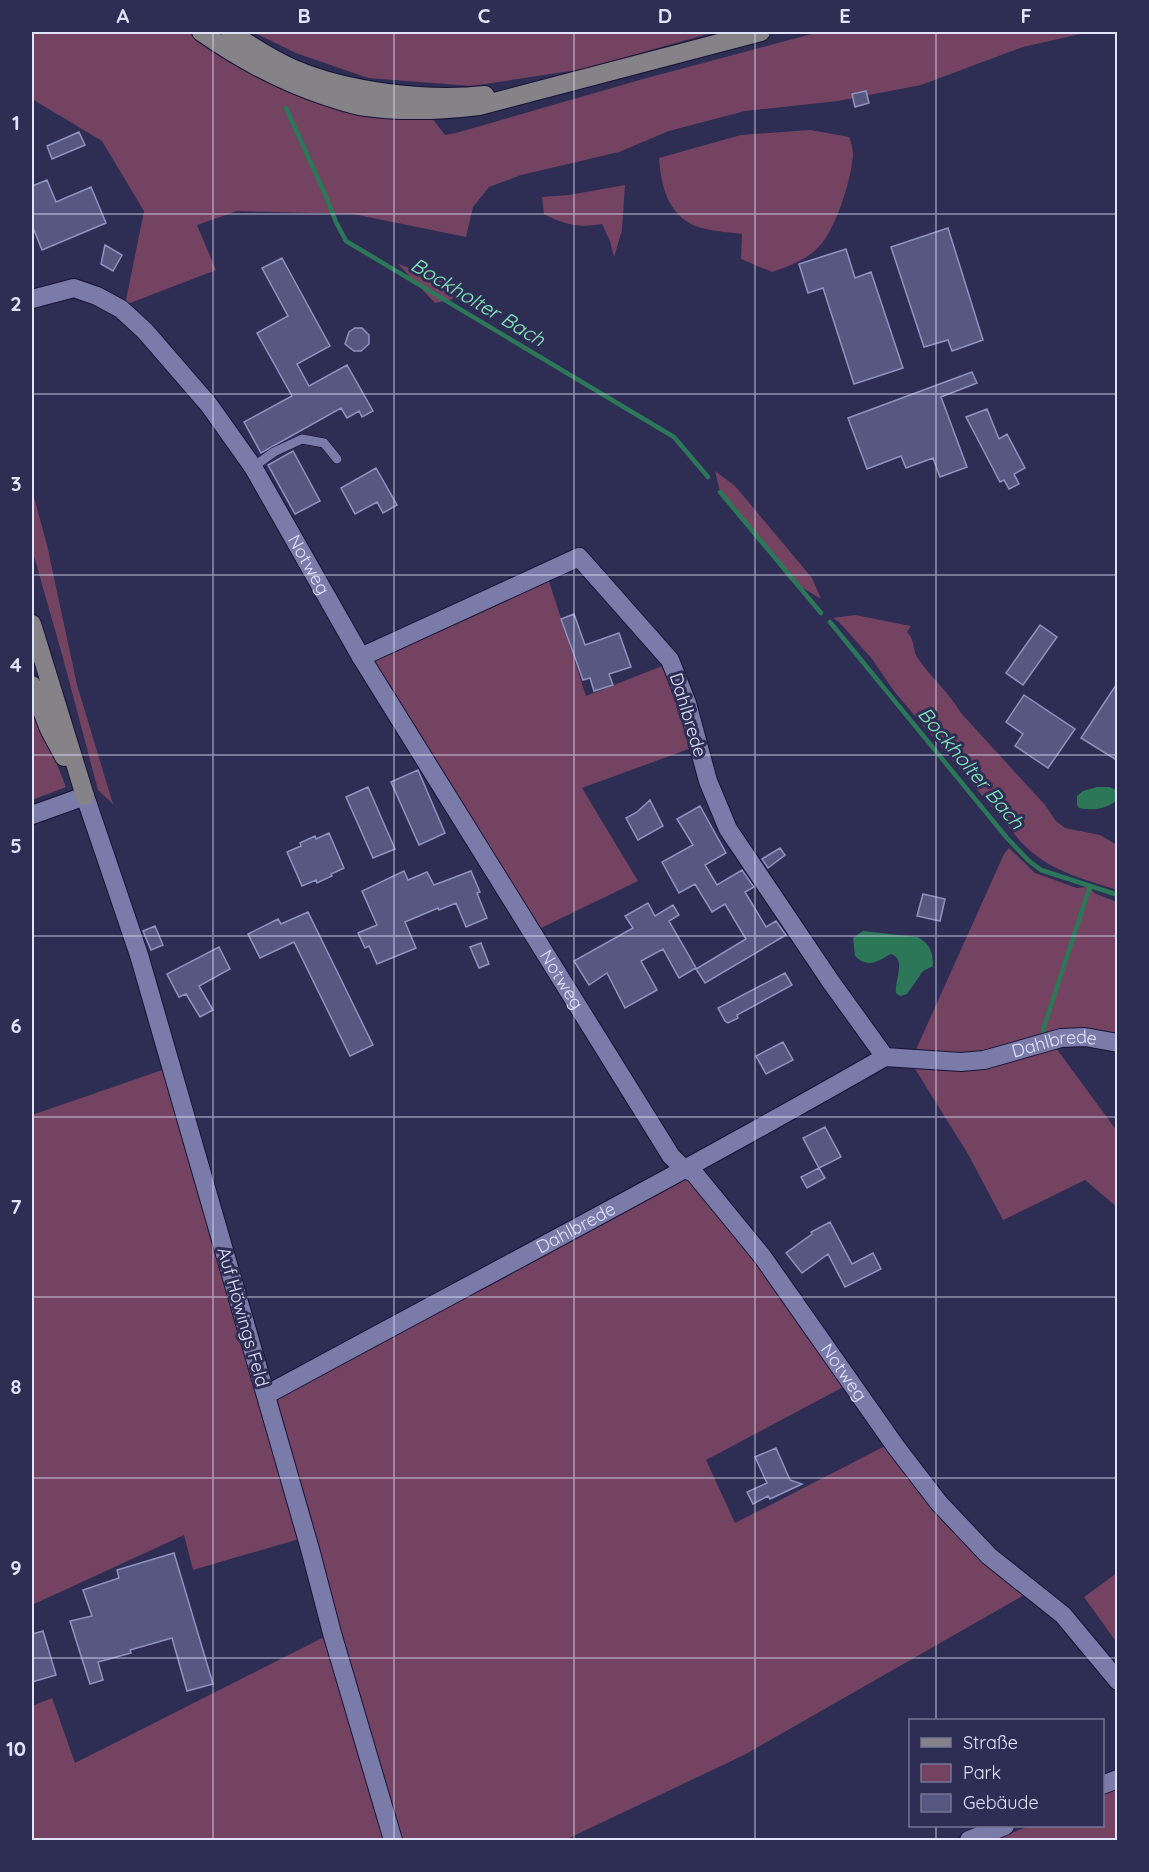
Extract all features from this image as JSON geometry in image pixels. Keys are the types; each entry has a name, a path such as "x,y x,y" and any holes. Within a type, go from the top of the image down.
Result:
{"main road":[{"path":"201,32 268,74 311,91 357,106 409,111 449,110 479,106 761,32"},
{"path":"230,32 294,69 356,87 405,95 434,96 479,96 546,89"},
{"name":"Auf Höwings Feld","path":"32,624 85,796"},
{"name":"Auf Höwings Feld","path":"32,685 49,729 85,796"}],"street":[{"name":"Notweg","path":"32,298 74,288 97,296 121,309 145,331 209,405 253,467 361,657 671,1156 683,1168 694,1173 762,1256 896,1447 939,1503 989,1556 1063,1615 1118,1681"},
{"name":"Dahlbrede","path":"361,657 579,558 670,660 687,703 708,781 728,829 831,982 885,1057"},
{"path":"32,815 85,796"},
{"name":"Auf Höwings Feld","path":"85,796 139,955 393,1840"},
{"name":"Dahlbrede","path":"266,1395 757,1130 885,1057 961,1062 984,1060 1061,1038 1085,1037 1118,1043"},
{"path":"969,1840 1002,1827"}],"lane":[{"path":"253,467 274,452 302,440 324,443 337,459"}],"green space":[{"path":"32,32 192,32 432,118 445,135 819,32 1089,32 1023,47 921,85 838,101 745,111 669,131 619,152 521,175 489,187 473,207 466,237 353,214 237,211 197,225 216,270 125,305 144,211 102,141 32,99"},
{"path":"253,32 715,32 583,69 472,86 368,78 296,53"},
{"path":"810,130 849,137 853,153 847,188 834,223 823,242 806,257 772,272 741,259 742,234 695,226 686,221 672,207 664,189 659,158 741,135"},
{"path":"625,185 622,230 614,257 602,224 572,225 544,214 542,197 569,195"},
{"path":"398,264 434,276 451,288 453,299 435,303"},
{"path":"715,471 735,486 812,578 821,599 790,580 719,488"},
{"path":"32,490 47,545 77,685 113,804 98,790 32,549"},
{"path":"548,578 586,696 667,664 694,747 582,788 638,881 537,930 373,660"},
{"path":"855,615 911,626 907,632 922,664 961,713 1045,805 1056,821 1065,828 1100,835 1117,845 1117,890 1054,867 1032,853 1022,843 894,691 872,659 833,618"},
{"path":"32,701 66,787 32,800"},
{"path":"1009,848 1035,873 1077,888 1088,887 1042,1030 1044,1036 1091,888 1094,893 1117,902 1117,1039 969,1055 914,1054 1004,854"},
{"path":"1053,1044 1117,1131 1117,1207 1085,1180 1003,1220 968,1154 912,1064"},
{"path":"171,1067 266,1395 683,1171 694,1176 847,1385 706,1460 735,1523 889,1444 1026,1594 744,1755 565,1840 32,1840 32,1706 52,1698 75,1763 332,1633 306,1537 193,1570 184,1535 32,1605 32,1115"},
{"path":"1117,1573 1117,1643 1084,1597"},
{"path":"1117,1789 1117,1840 994,1840 1026,1827 1104,1827 1104,1795"}],"shaded area":[{"path":"1097,787 1117,790 1117,800 1099,808 1079,808 1077,796 1083,791"},
{"path":"863,931 918,937 930,949 933,966 923,971 907,994 900,996 896,993 899,965 896,957 891,954 869,963 855,956 853,938"}],"building":[{"path":"866,91 869,103 855,107 852,94"},
{"path":"79,132 85,145 52,159 47,146"},
{"path":"47,180 56,202 91,187 106,223 42,250 32,225 32,186"},
{"path":"948,228 983,340 952,351 948,340 924,347 891,247"},
{"path":"105,245 122,255 113,271 101,264"},
{"path":"846,249 855,278 871,272 903,368 854,384 823,288 808,293 799,264"},
{"path":"282,258 330,346 297,364 309,386 347,365 373,411 362,417 359,411 347,418 341,408 261,453 244,422 292,396 257,333 288,316 262,268"},
{"path":"355,328 362,328 369,335 369,344 361,351 354,351 345,344 349,332"},
{"path":"972,372 977,383 941,397 967,467 940,477 933,458 906,468 901,456 867,469 848,418"},
{"path":"987,409 999,439 1007,434 1025,468 1014,474 1019,484 1009,489 1004,480 1000,482 966,417"},
{"path":"293,451 320,501 295,514 268,465"},
{"path":"376,468 397,505 383,513 377,502 355,514 341,488"},
{"path":"574,614 585,645 619,633 631,667 609,674 613,685 594,691 590,678 583,680 561,619"},
{"path":"1040,625 1057,637 1023,685 1006,673"},
{"path":"1118,682 1118,761 1081,738"},
{"path":"1024,695 1075,729 1048,768 1015,746 1023,734 1006,722"},
{"path":"418,770 445,833 419,845 391,782"},
{"path":"368,787 395,849 373,858 346,797"},
{"path":"650,800 663,826 638,840 626,818"},
{"path":"700,806 726,853 705,865 717,885 742,870 754,887 745,892 766,927 776,921 786,935 705,983 696,969 746,939 725,904 712,912 695,884 679,893 662,862 693,845 677,819"},
{"path":"329,833 344,868 317,883 316,880 302,886 287,852 315,836 316,839"},
{"path":"780,848 785,855 768,868 762,859"},
{"path":"404,871 408,880 427,872 434,885 471,871 487,918 466,927 456,903 439,910 438,908 405,922 416,948 377,964 369,946 365,948 358,933 377,925 362,891"},
{"path":"923,894 945,899 940,921 917,916"},
{"path":"648,903 655,916 673,905 679,915 669,921 696,968 679,978 663,949 641,961 657,990 625,1008 607,973 589,985 574,961 633,928 625,916"},
{"path":"308,912 373,1045 350,1056 294,942 260,958 248,934 278,919 281,924"},
{"path":"155,926 163,945 151,950 143,931"},
{"path":"481,943 489,964 479,968 470,947"},
{"path":"219,947 230,969 199,986 213,1010 200,1017 186,994 179,997 167,974"},
{"path":"785,973 792,985 737,1015 738,1018 728,1023 725,1021 718,1008"},
{"path":"783,1042 793,1060 766,1074 756,1056"},
{"path":"825,1127 841,1157 819,1168 803,1138"},
{"path":"819,1168 825,1178 807,1188 801,1177"},
{"path":"830,1222 852,1264 873,1253 881,1269 845,1287 828,1254 802,1273 786,1253 812,1234 811,1232"},
{"path":"776,1448 790,1480 802,1484 753,1504 747,1492 767,1483 755,1457"},
{"path":"174,1553 213,1684 187,1691 172,1638 98,1662 103,1680 90,1684 70,1621 92,1616 83,1590 119,1578 117,1570"},
{"path":"43,1631 56,1675 32,1682 32,1634"}],"waterway":[{"name":"Bockholter Bach","path":"286,108 346,241 674,437 708,477"},
{"name":"Bockholter Bach","path":"720,492 821,613"},
{"name":"Bockholter Bach","path":"830,622 1007,838 1029,861 1041,870 1118,895"},
{"path":"1045,1035 1043,1030 1090,886"}]}
